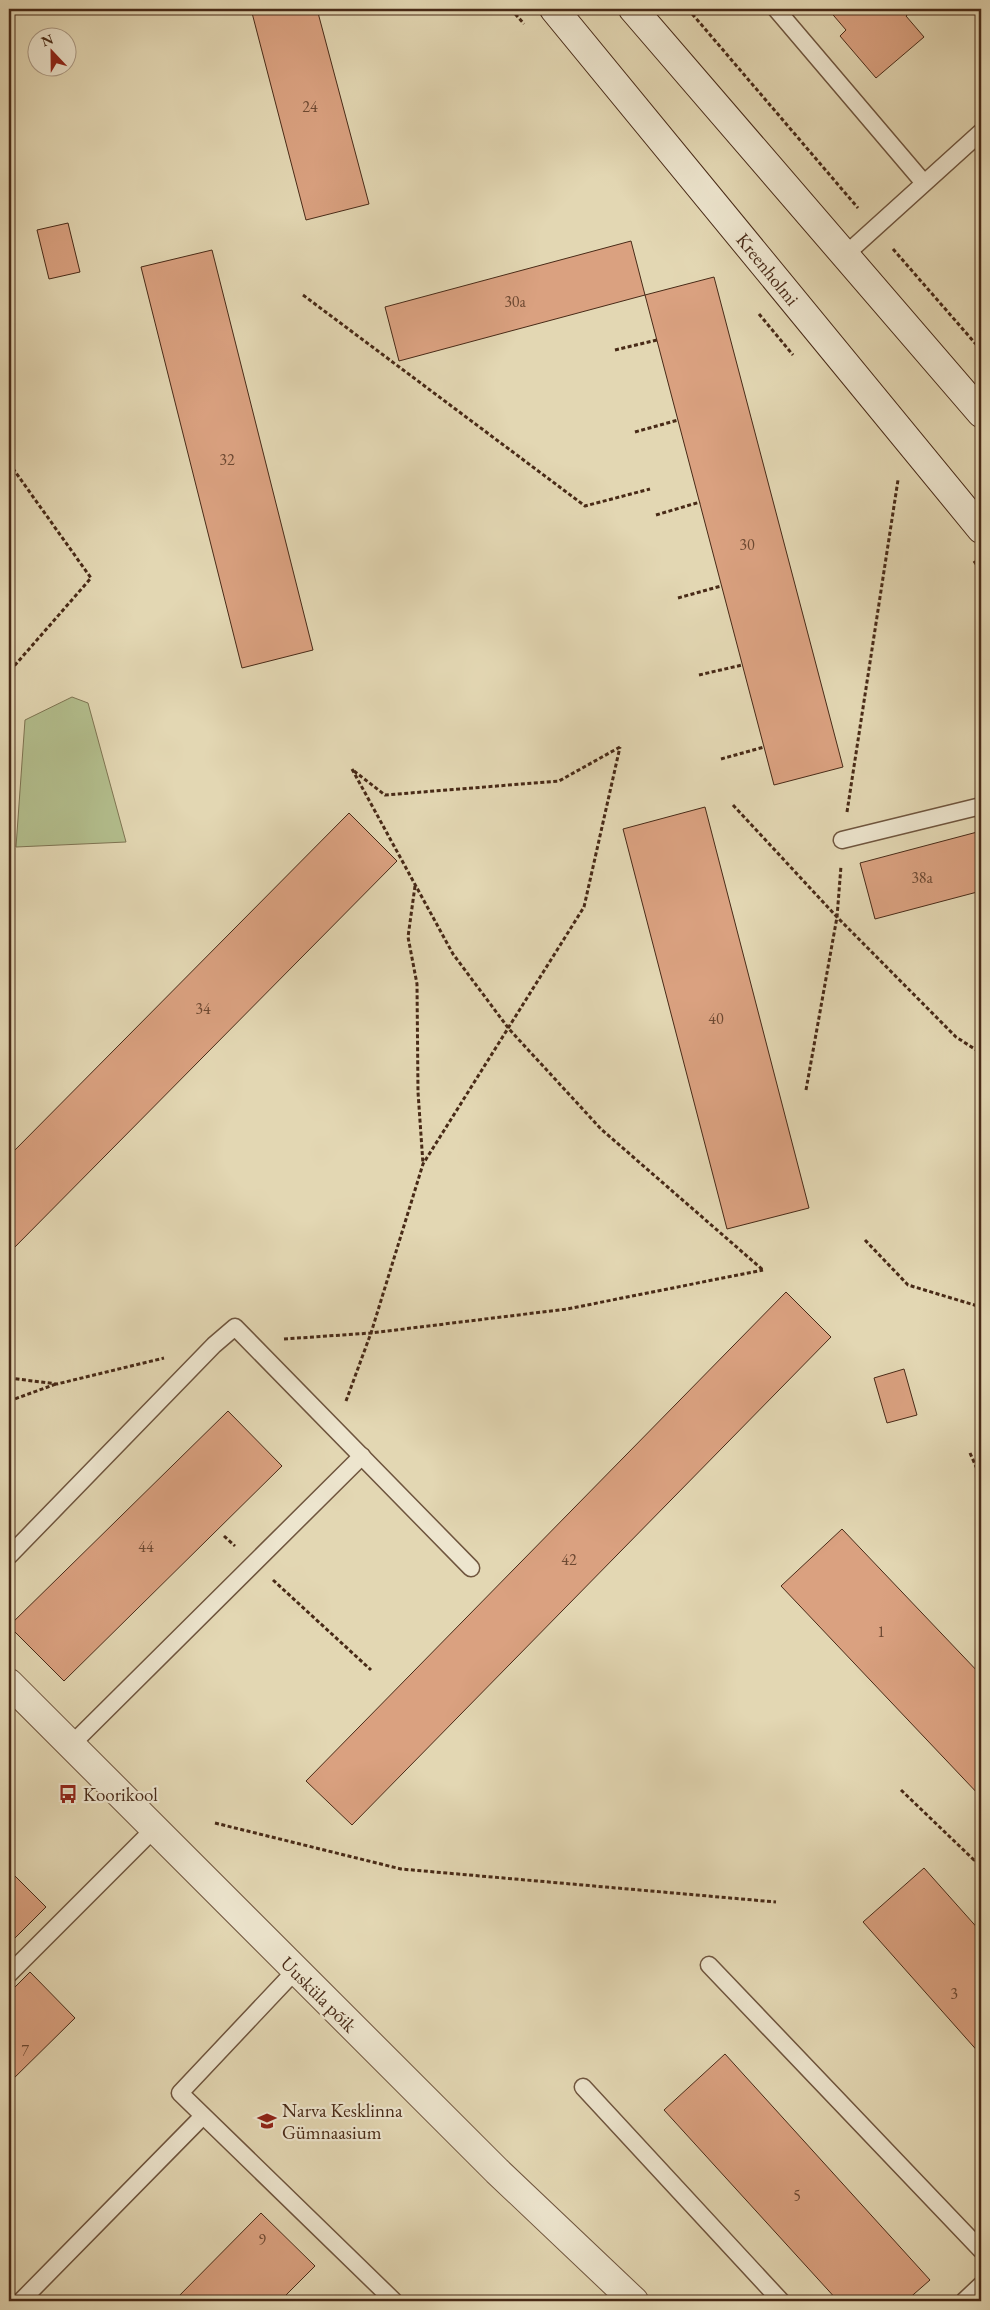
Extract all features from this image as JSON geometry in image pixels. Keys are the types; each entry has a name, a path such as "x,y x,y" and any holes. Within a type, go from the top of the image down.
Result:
{"main road":[{"name":"Kreenholmi","path":"554,9 981,528"},
{"path":"633,9 981,413"},
{"name":"Uusküla põik","path":"9,1683 497,2171 634,2301"}],"lane":[{"path":"776,9 924,183"},
{"path":"846,255 874,227 981,132"},
{"path":"842,840 981,806"},
{"path":"9,1556 214,1345 235,1327 252,1342 335,1430 471,1568"},
{"path":"71,1745 362,1456"},
{"path":"9,1974 154,1829"},
{"path":"709,1965 981,2250"},
{"path":"295,1971 180,2093 394,2301"},
{"path":"583,2087 780,2301"},
{"path":"20,2301 203,2116"},
{"path":"964,2301 981,2285"}],"path":[{"path":"688,9 981,350"},
{"path":"303,295 585,506 650,490"},
{"path":"615,350 657,340"},
{"path":"635,432 678,420"},
{"path":"9,463 91,578 9,672"},
{"path":"806,1090 837,917 842,840 899,475"},
{"path":"656,515 700,502"},
{"path":"678,598 721,586"},
{"path":"699,675 742,665"},
{"path":"252,1342 371,1332 567,1309 763,1270 601,1129 509,1029 453,954 352,769 385,795 559,781 620,747 584,907 509,1029 423,1164 371,1332 335,1430"},
{"path":"721,759 764,748"},
{"path":"733,805 837,917 956,1037 981,1053"},
{"path":"416,886 408,937 417,984 418,1083 423,1164"},
{"path":"865,1240 908,1284 981,1307"},
{"path":"9,1401 57,1384 214,1345"},
{"path":"9,1378 57,1384"},
{"path":"970,1453 981,1478"},
{"path":"224,1536 371,1670"},
{"path":"901,1790 974,1860 981,1854"},
{"path":"215,1822 401,1869 776,1902"}],"green space":[{"path":"72,697 88,703 126,842 16,847 25,720"}],"building":[{"path":"251,9 317,9 369,204 306,220"},
{"path":"828,9 914,9 906,16 924,37 876,78 840,36 846,30"},
{"path":"68,223 80,272 49,279 37,230"},
{"path":"631,241 645,295 399,361 385,307"},
{"path":"212,250 313,650 242,668 141,267"},
{"path":"714,277 843,767 774,785 645,295"},
{"path":"705,807 809,1208 727,1229 623,829"},
{"path":"349,813 397,861 9,1253 9,1156"},
{"path":"981,831 981,891 875,919 860,863"},
{"path":"786,1292 831,1337 352,1825 306,1781"},
{"path":"904,1369 917,1415 887,1423 874,1378"},
{"path":"228,1411 282,1466 64,1681 9,1626"},
{"path":"842,1529 981,1675 981,1797 781,1586"},
{"path":"924,1868 981,1932 981,2055 863,1922"},
{"path":"9,1870 46,1907 9,1944"},
{"path":"30,1972 75,2018 9,2083 9,1993"},
{"path":"725,2054 930,2280 906,2301 838,2301 664,2110"},
{"path":"261,2213 315,2266 280,2301 174,2301"}],"place":[{"name":"Koorikool","path":"68,1794"},
{"name":"Narva Kesklinna Gümnaasium","path":"267,2121"}]}
